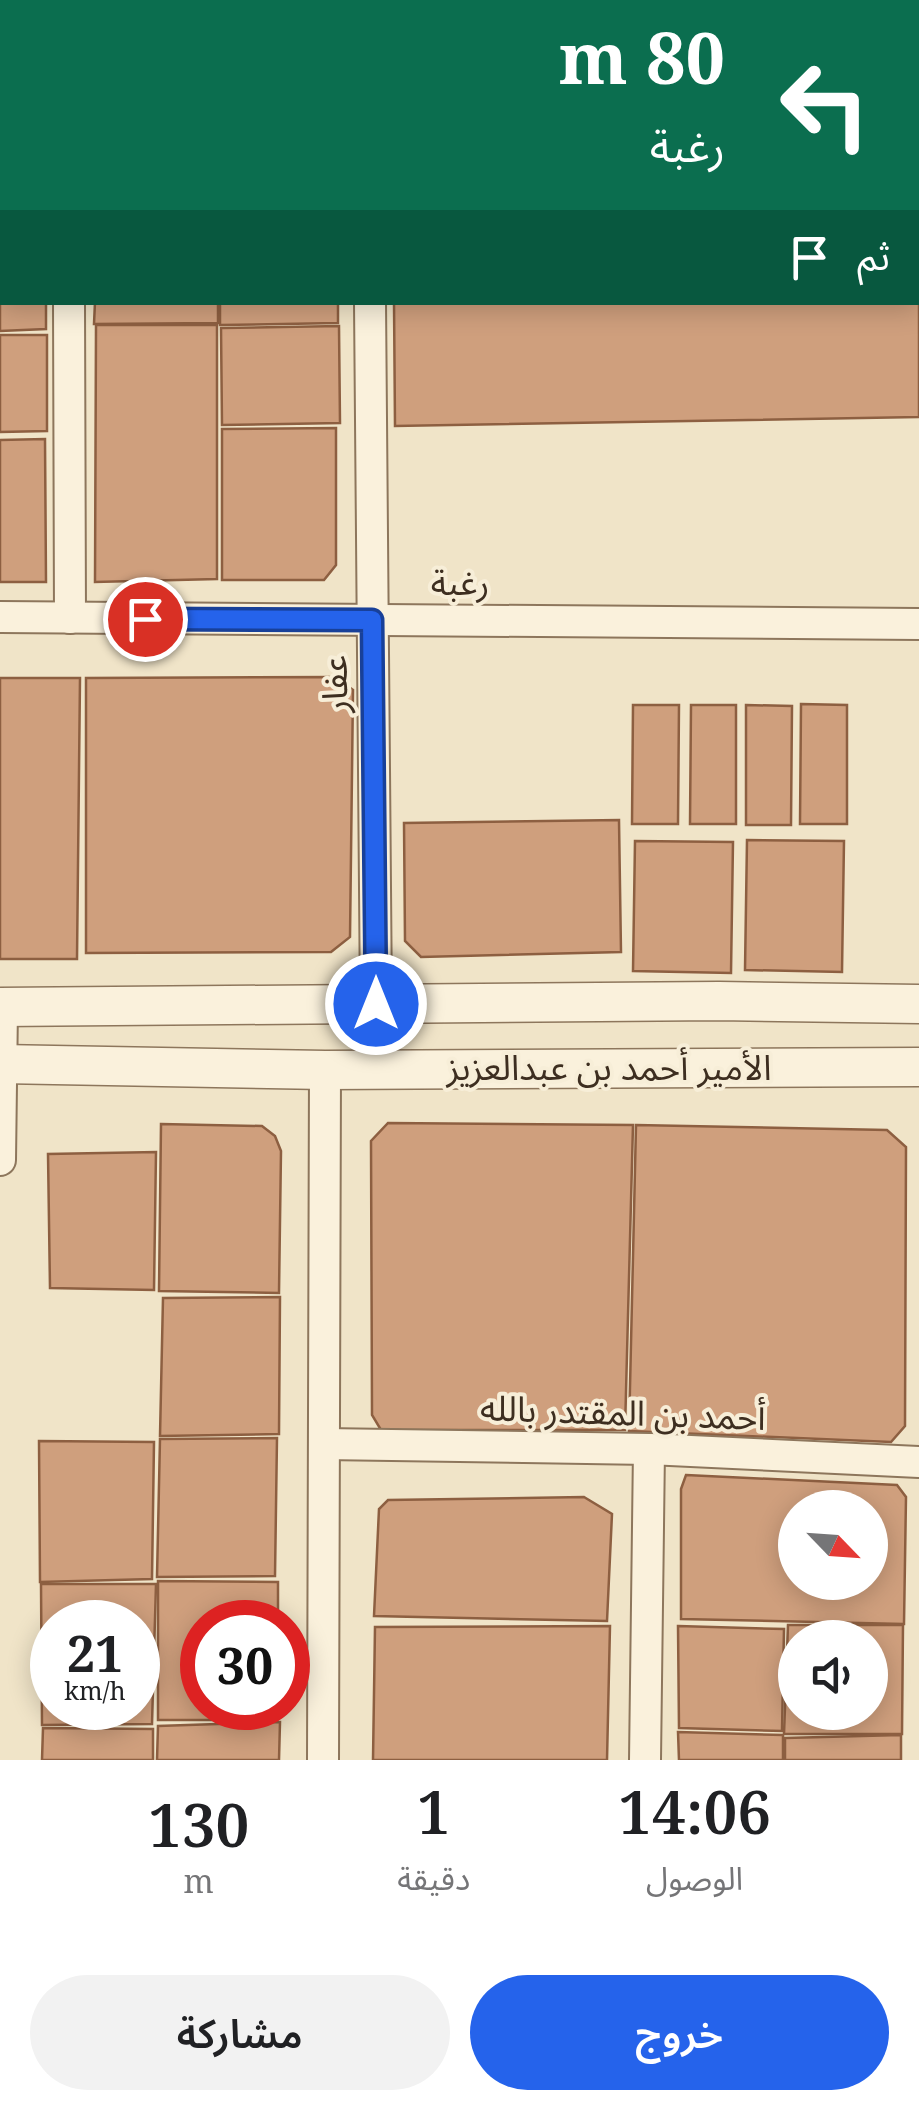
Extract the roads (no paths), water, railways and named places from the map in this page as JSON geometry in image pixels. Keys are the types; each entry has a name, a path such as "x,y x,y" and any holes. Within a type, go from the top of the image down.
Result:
{"street":[{"path":"69,305 70,618"},
{"name":"عفار","path":"370,305 376,1004"},
{"name":"رغبة","path":"0,618 919,624"},
{"name":"الأمير أحمد بن عبدالعزيز","path":"1,1007 719,1001 919,1004"},
{"path":"0,1160 1,1007"},
{"name":"الأمير أحمد بن عبدالعزيز","path":"0,1064 325,1070 919,1067"},
{"path":"323,1760 325,1070"},
{"name":"أحمد بن المقتدر بالله","path":"324,1444 650,1449 919,1462"},
{"path":"645,1760 650,1449"}]}
